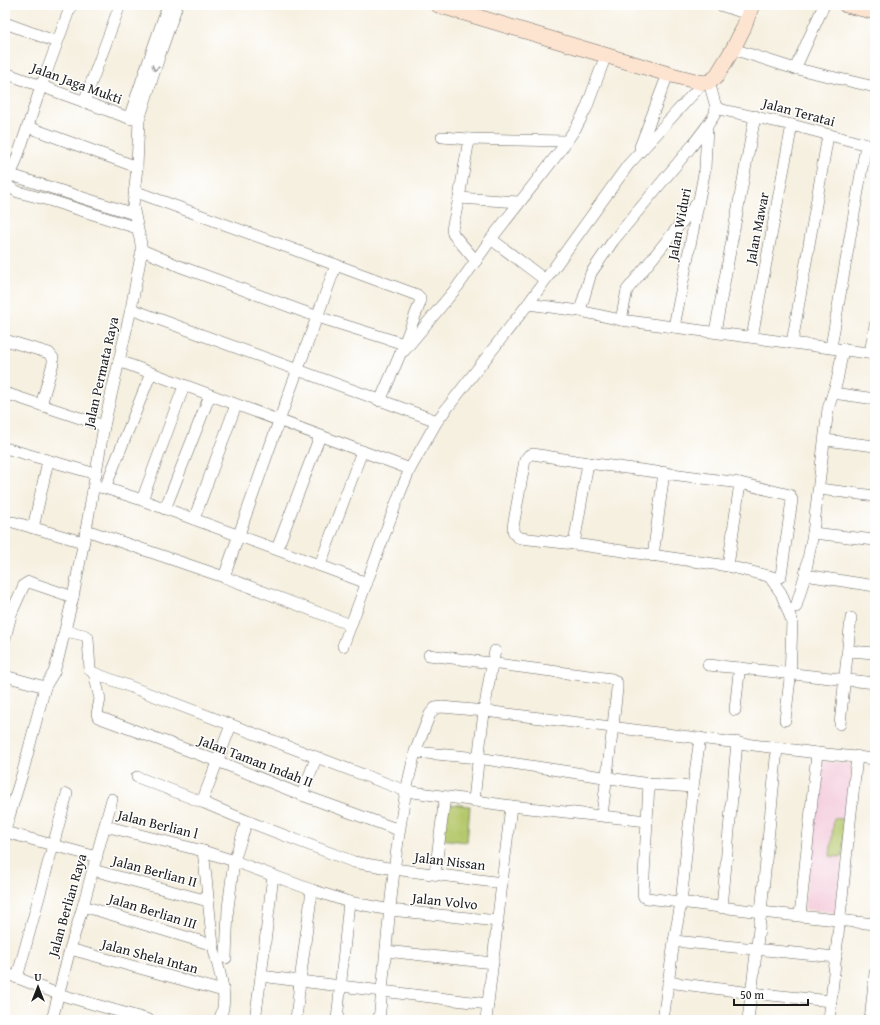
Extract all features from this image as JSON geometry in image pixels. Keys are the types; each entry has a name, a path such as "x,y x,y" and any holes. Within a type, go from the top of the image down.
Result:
{"street":[{"path":"72,5 57,42 11,174 5,186 18,192 52,201 137,228"},
{"path":"84,102 120,5"},
{"path":"131,309 142,250 133,206 137,167 134,119 168,5"},
{"path":"134,119 160,54 177,5"},
{"path":"438,5 668,74 706,83"},
{"path":"343,646 410,469 436,421 528,304 544,279 638,153 706,83 716,77 734,49 750,10 720,5"},
{"path":"795,69 824,5"},
{"path":"846,5 875,12"},
{"path":"5,23 57,42"},
{"path":"734,49 795,69 842,78 875,87"},
{"path":"399,357 458,286 491,239 577,126 586,108 606,55"},
{"name":"Jalan Jaga Mukti","path":"5,74 134,119"},
{"path":"638,153 668,74"},
{"path":"580,311 591,273 614,241 707,126 715,114 716,107 706,83"},
{"name":"Jalan Teratai","path":"716,107 723,110 792,125 870,146"},
{"path":"715,332 755,116"},
{"name":"Jalan Mawar","path":"752,337 792,125"},
{"name":"Jalan Widuri","path":"674,326 705,169 707,126"},
{"path":"28,127 137,167"},
{"path":"792,343 828,135"},
{"path":"442,137 566,141"},
{"path":"468,139 459,198 452,231 476,261"},
{"path":"831,347 870,146"},
{"path":"11,174 134,214"},
{"path":"134,191 417,295 420,298 420,302 380,401"},
{"path":"459,198 520,202"},
{"path":"621,320 627,290 699,200"},
{"path":"491,239 544,279"},
{"path":"142,250 179,266 318,317 404,344"},
{"path":"224,576 336,265"},
{"path":"528,304 580,311 621,320 831,347 872,354 875,324"},
{"name":"Jalan Permata Raya","path":"5,831 45,687 54,672 65,631 83,542 100,487 96,474 104,426 131,309 436,421"},
{"path":"5,340 49,353 53,358 53,363 41,405"},
{"path":"796,607 805,575 813,533 828,409 838,381 843,349"},
{"path":"119,361 410,469"},
{"path":"151,373 100,487 142,500 367,583"},
{"path":"142,500 184,386"},
{"path":"5,394 104,426"},
{"path":"833,394 875,399"},
{"path":"165,509 210,395"},
{"path":"194,519 236,405"},
{"path":"277,549 320,436"},
{"path":"825,440 875,446"},
{"path":"5,448 96,474"},
{"path":"320,565 362,452"},
{"path":"533,454 588,463 740,483 792,496 782,572 780,577 778,578 728,566 574,544 520,538 513,533 525,460 527,457 533,454"},
{"path":"32,528 48,461"},
{"path":"574,544 588,463"},
{"path":"652,556 664,472"},
{"path":"728,566 740,483"},
{"path":"819,489 875,496"},
{"path":"13,522 83,542"},
{"path":"86,530 224,576 351,625"},
{"path":"813,533 875,540"},
{"path":"805,575 875,586"},
{"path":"769,576 781,592 792,621 790,673 785,720"},
{"path":"5,638 8,618 24,585 29,582 72,597"},
{"path":"840,724 851,618"},
{"path":"65,631 88,638 90,670 94,673 406,791 512,806 647,821"},
{"path":"474,801 478,758 495,651"},
{"path":"848,651 875,654"},
{"path":"429,655 612,679 617,683 614,726 602,815"},
{"path":"708,665 790,673 844,682 875,683"},
{"path":"735,710 740,668"},
{"name":"Jalan Taman Indah II","path":"94,673 100,699 97,714 98,717 103,720 217,761 302,795 399,830"},
{"path":"5,676 45,687"},
{"path":"379,1020 394,869 406,791 415,752 430,714 435,708 442,707 485,711 875,759"},
{"path":"202,802 231,726"},
{"path":"663,1020 681,903 693,787 700,738"},
{"path":"722,908 737,742"},
{"path":"748,1020 761,912 777,748"},
{"path":"415,752 478,758 649,784 693,787"},
{"path":"800,915 817,753"},
{"path":"829,1020 857,756"},
{"path":"302,795 316,758"},
{"name":"Jalan Nissan","path":"137,777 354,862 394,869 435,873 502,883"},
{"path":"649,784 644,897 722,908 875,924"},
{"path":"16,978 67,794"},
{"path":"435,873 444,797"},
{"name":"Jalan Berlian Raya","path":"52,1020 70,949 112,799"},
{"path":"486,1020 512,806"},
{"path":"226,958 228,908 234,861 247,821"},
{"name":"Jalan Berlian l","path":"105,826 203,851 312,890"},
{"path":"5,831 97,857"},
{"path":"203,851 213,945 223,992 222,1014 219,1020"},
{"name":"Jalan Berlian II","path":"93,870 208,901"},
{"path":"255,1020 273,875"},
{"path":"296,1020 312,890"},
{"name":"Jalan Volvo","path":"312,890 349,902 390,910 498,921"},
{"path":"337,1020 349,902"},
{"name":"Jalan Berlian III","path":"83,906 213,945"},
{"path":"674,941 836,957"},
{"name":"Jalan Shela Intan","path":"70,949 223,992"},
{"path":"386,951 493,963"},
{"path":"5,973 58,994 149,1020"},
{"path":"870,1020 875,973"},
{"path":"261,976 488,1004"},
{"path":"668,982 751,993 831,1001"}],"shaded area":[{"path":"821,761 853,764 836,913 804,909"}],"green space":[{"path":"441,803 470,806 467,842 439,839"},
{"path":"834,818 846,820 842,857 830,856"}]}
